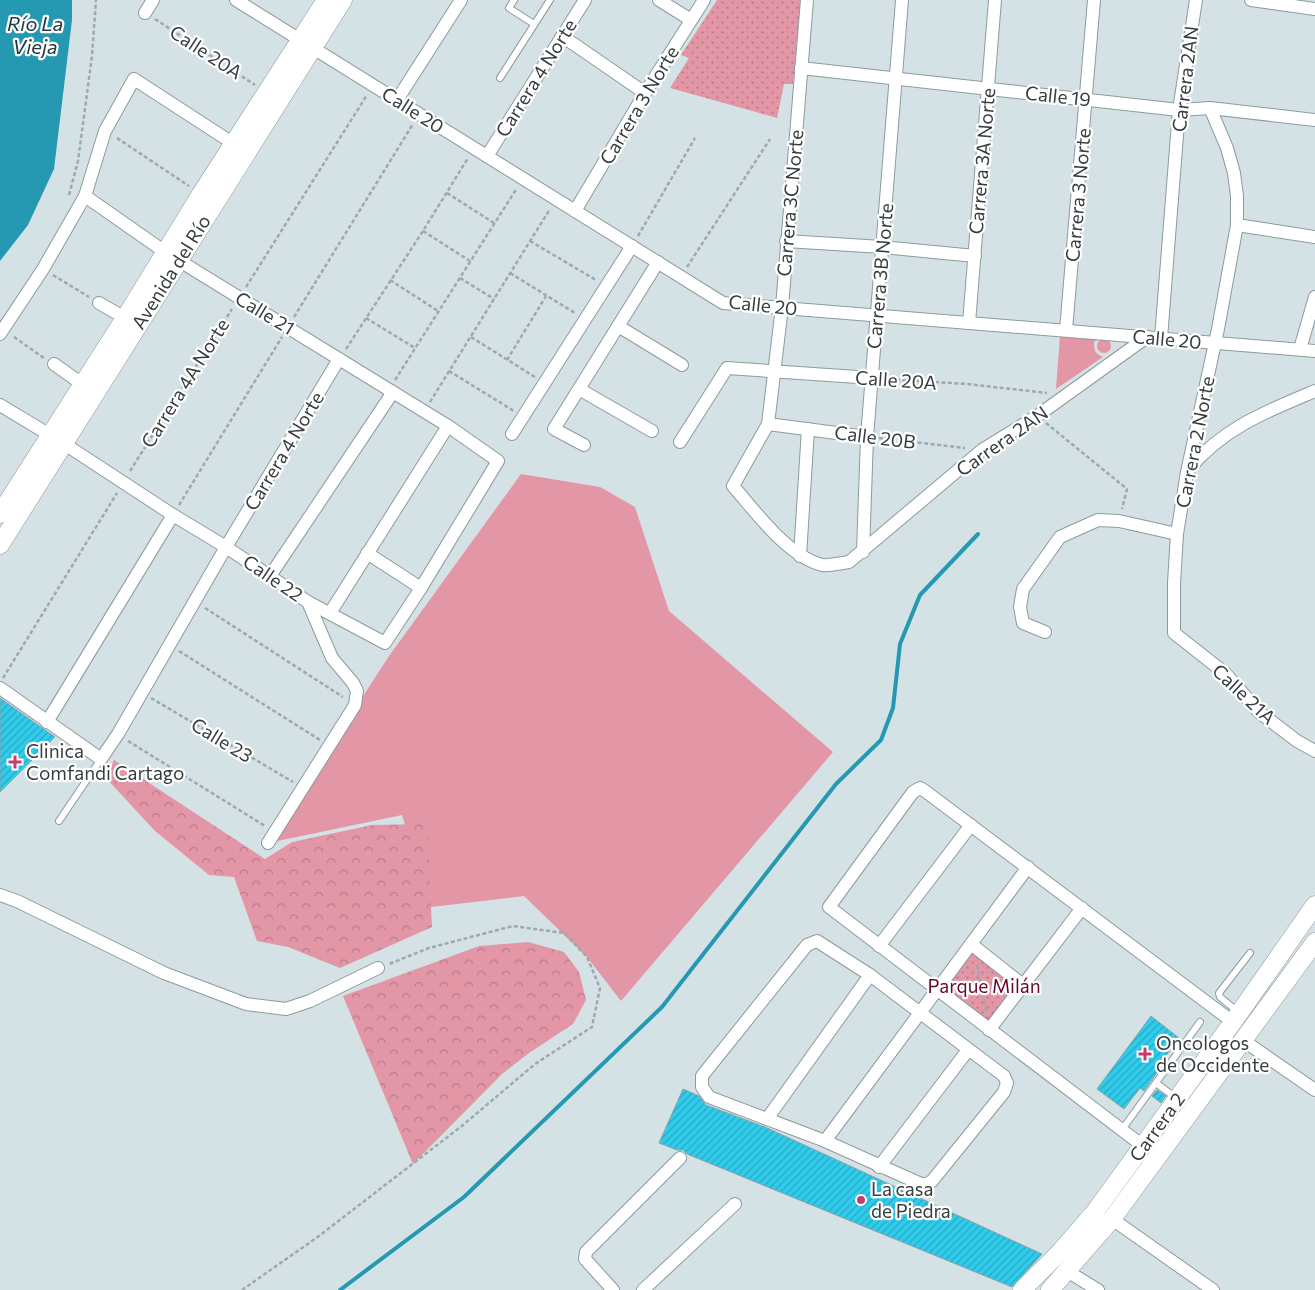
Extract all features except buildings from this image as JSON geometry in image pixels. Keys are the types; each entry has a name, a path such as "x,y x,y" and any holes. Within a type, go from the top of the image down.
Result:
{"street":[{"path":"145,13 153,0"},
{"name":"Calle 20","path":"236,0 723,303 1315,350"},
{"name":"Avenida del Río","path":"0,514 56,439 307,44 326,0"},
{"name":"Avenida del Río","path":"0,545 56,439 82,384 126,318 172,256 201,194 267,92 343,0"},
{"path":"397,100 460,0"},
{"name":"Carrera 4 Norte","path":"487,156 585,0"},
{"path":"659,0 691,20"},
{"name":"Carrera 3 Norte","path":"575,211 704,0"},
{"name":"Carrera 3C Norte","path":"800,556 774,532 733,486 768,424 782,307 807,0"},
{"name":"Carrera 3B Norte","path":"863,552 867,437 902,0"},
{"name":"Carrera 3A Norte","path":"969,322 995,0"},
{"name":"Carrera 3 Norte","path":"1066,330 1094,0"},
{"name":"Carrera 2AN","path":"1161,338 1179,110 1196,0"},
{"path":"1251,0 1307,5"},
{"path":"562,36 645,94"},
{"name":"Calle 19","path":"801,68 1179,110 1210,108 1315,120"},
{"path":"1,332 42,269 85,196 105,131 134,79 234,144"},
{"name":"Carrera 2 Norte","path":"1174,633 1174,583 1177,534 1187,472 1215,343 1237,225 1237,196 1234,173 1227,148 1210,108"},
{"name":"Calle 21","path":"85,196 172,256 448,426 498,461 421,588"},
{"path":"1237,225 1315,237"},
{"path":"786,241 882,247 974,256"},
{"path":"512,434 632,246"},
{"path":"584,445 554,429 658,262"},
{"path":"1300,349 1315,297"},
{"path":"99,302 126,318"},
{"path":"618,326 682,365"},
{"name":"Carrera 2AN","path":"800,556 824,565 849,562 982,450 1038,416 1147,337"},
{"name":"Carrera 4 Norte","path":"101,759 118,734 226,547 339,359"},
{"path":"54,364 82,384"},
{"name":"Calle 20A","path":"680,442 727,368 872,378"},
{"path":"579,389 652,431"},
{"path":"270,576 391,391"},
{"path":"1187,472 1199,458 1228,433 1260,414 1315,391"},
{"name":"Calle 22","path":"0,405 226,547 308,602 332,658 353,683 357,691 354,705"},
{"name":"Calle 20B","path":"768,424 867,437"},
{"path":"330,613 448,426"},
{"path":"800,556 808,430"},
{"path":"47,722 173,515"},
{"path":"1045,632 1023,623 1020,607 1023,589 1060,537 1098,520 1119,521 1177,534"},
{"path":"308,602 385,643 421,588 367,553"},
{"name":"Calle 21A","path":"1174,633 1226,674 1259,712 1296,741 1315,752"},
{"path":"0,688 101,759"},
{"path":"268,844 354,705"},
{"path":"1143,1146 829,907 912,792 920,788 925,791 1082,908 1236,1018"},
{"path":"879,946 971,825"},
{"path":"825,1141 1028,867"},
{"path":"0,895 17,901 164,973 246,1004 286,1009 310,1001 378,968"},
{"name":"Carrera 2","path":"1022,1290 1061,1251 1094,1213 1236,1018 1315,905"},
{"path":"989,1030 1082,908"},
{"path":"817,941 870,974 1004,1076 1007,1083 1004,1092 927,1184 921,1184 879,1167 825,1141 709,1097 702,1087 702,1076 807,945 817,941"},
{"name":"Carrera 2","path":"1050,1290 1112,1219 1315,942"},
{"path":"970,944 1023,985"},
{"path":"767,1119 870,974"},
{"path":"1244,1041 1315,1090"},
{"path":"879,1167 968,1050"},
{"path":"613,1290 585,1259 586,1252 680,1158"},
{"path":"643,1290 735,1204"},
{"path":"1112,1219 1213,1290"},
{"path":"1067,1271 1098,1290"}],"lane":[{"path":"514,0 509,8 534,24"},
{"path":"500,78 550,0"},
{"path":"59,821 101,759"},
{"path":"1236,1018 1219,993 1250,953"},
{"path":"1121,1131 1200,1022"},
{"path":"1156,1083 1177,1099"}],"path":[{"path":"66,202 78,161 92,56 96,0"},
{"name":"Calle 20A","path":"145,13 267,92"},
{"name":"Carrera 4A Norte","path":"0,682 239,297 374,86"},
{"path":"173,515 419,114"},
{"path":"105,131 201,194"},
{"path":"632,246 695,138"},
{"path":"681,277 770,139"},
{"name":"Carrera 4 Norte","path":"339,359 423,231 474,148"},
{"path":"391,391 438,312 523,179"},
{"path":"447,193 494,223"},
{"path":"424,411 556,199"},
{"path":"423,231 470,262"},
{"path":"530,241 606,286"},
{"path":"42,269 99,302"},
{"path":"510,273 585,320"},
{"path":"460,278 494,299"},
{"path":"390,280 438,312"},
{"path":"507,360 546,296"},
{"path":"366,318 416,348"},
{"path":"1,332 54,364"},
{"path":"471,337 545,384"},
{"path":"449,371 523,417"},
{"name":"Calle 20A","path":"872,378 967,384 1065,395"},
{"path":"1038,416 1127,489 1119,521"},
{"name":"Calle 20B","path":"867,437 982,450"},
{"path":"195,602 354,705"},
{"path":"169,645 330,746"},
{"name":"Calle 23","path":"141,692 303,788"},
{"path":"118,734 275,832"},
{"path":"242,1290 319,1236 463,1125 535,1064 592,1028 600,988 587,957 564,933 513,926 429,948 378,968"},
{"path":"960,981 967,986 977,985 978,982 983,981 985,985 982,988 986,1014"},
{"path":"977,985 979,988 982,988"}],"green space":[{"path":"717,0 801,0 793,84 784,84 777,118 670,88 689,58 681,55"},
{"path":"1060,335 1099,338 1094,342 1095,349 1098,355 1103,357 1056,389"},
{"path":"1101,339 1107,339 1111,346 1107,353 1101,353 1097,349 1097,343"},
{"path":"521,474 600,487 635,507 669,611 833,752 621,1001 587,957 524,896 431,907 402,815 268,843 389,656"},
{"path":"114,760 265,859 292,842 372,825 427,824 432,927 340,968 288,947 257,941 234,877 209,875 155,831 106,778"},
{"path":"528,942 564,952 579,972 586,1000 573,1024 529,1053 502,1074 413,1164 343,996 479,946"},
{"name":"Parque Milán","path":"974,946 1020,982 988,1022 945,987"}],"water":[{"name":"Río La Vieja","path":"0,0 72,0 72,20 54,169 28,225 0,261"}],"waterway":[{"path":"340,1290 464,1197 662,1007 836,784 881,740 893,708 900,644 920,595 978,534"}],"place":[{"name":"Clinica Comfandi Cartago","path":"15,762"},
{"name":"Oncologos de Occidente","path":"1145,1054"},
{"name":"La casa de Piedra","path":"861,1200"}]}
